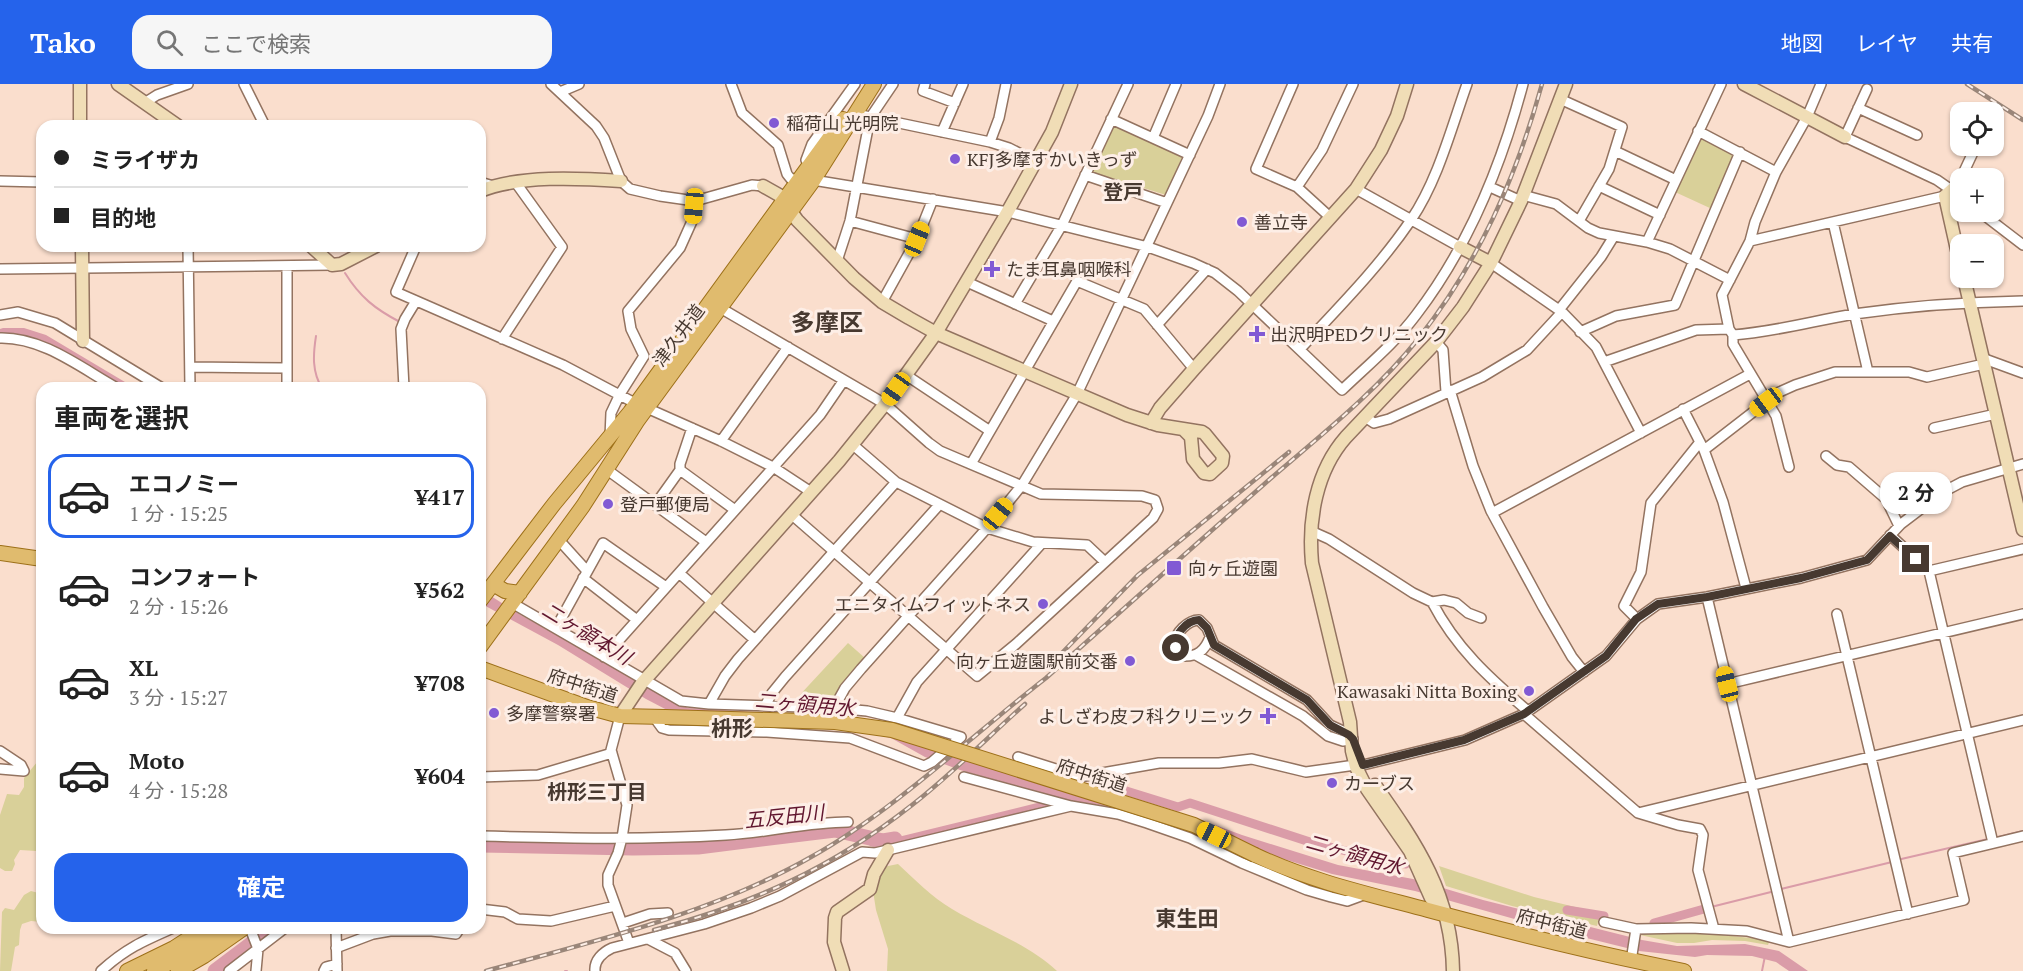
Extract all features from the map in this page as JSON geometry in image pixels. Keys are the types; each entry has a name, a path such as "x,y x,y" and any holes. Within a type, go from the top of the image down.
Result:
{"main road":[{"name":"津久井道","path":"806,179 809,165 868,84"},
{"name":"津久井道","path":"486,639 559,540 606,470 641,406 806,179 863,116 874,84"},
{"name":"津久井道","path":"486,590 609,438 641,406"},
{"path":"0,553 36,558"},
{"path":"486,590 505,591 511,605"},
{"name":"府中街道","path":"486,670 587,707 620,716 835,722 892,730 1194,825 1284,869 1366,894 1439,905 1632,955 1649,967 1684,971"},
{"path":"127,971 174,948 196,934"},
{"path":"156,970 215,934"},
{"path":"178,971 204,956 252,938"}],"street":[{"path":"80,84 80,120"},
{"path":"118,84 170,120"},
{"path":"146,102 157,95 188,84"},
{"path":"244,84 262,120"},
{"path":"551,84 596,126 608,147 621,181 630,189 695,201 752,185 763,186 776,193 837,261 882,302 936,333 1077,394 1151,423 1183,429"},
{"path":"560,92 579,84"},
{"path":"731,84 742,113 778,145 787,174 791,179 806,179 1008,212 1148,247 1207,269 1230,284 1342,390 1385,350 1415,316 1460,247 1490,187 1523,84"},
{"path":"809,165 806,160 812,144 855,84"},
{"path":"837,261 850,221 857,187 863,116 893,84"},
{"path":"925,84 923,91 955,103"},
{"path":"942,132 963,84"},
{"path":"990,142 999,118 1006,84"},
{"path":"629,943 608,885 608,875 622,840 627,805 611,750 620,716 644,681 852,444 885,404 936,333 1036,162 1052,132 1071,84"},
{"path":"1015,304 1062,225 1128,84"},
{"path":"1154,138 1176,84"},
{"path":"834,708 850,682 987,528 1022,485 1077,394 1148,247 1208,116 1220,84"},
{"path":"1293,84 1256,170 1297,187 1331,218"},
{"path":"1297,187 1322,150 1353,84"},
{"path":"1151,423 1160,408 1194,369 1356,189 1381,150 1397,116 1407,84"},
{"path":"1300,349 1366,278 1411,219 1432,177 1467,84"},
{"path":"1453,971 1451,932 1426,874 1419,849 1359,765 1352,751 1353,739 1314,571 1311,531 1316,496 1330,460 1341,442 1436,342 1463,307 1491,263 1522,198 1566,84"},
{"path":"1647,242 1720,84"},
{"path":"1744,84 1845,137 1950,185"},
{"path":"1790,467 1776,417 1733,344 1722,295 1750,241 1755,222 1776,172 1807,117 1821,84"},
{"path":"1845,137 1867,89"},
{"path":"1560,99 1622,127 1609,169 1579,221"},
{"path":"1858,108 1917,135"},
{"path":"863,116 990,142 1009,148 1036,162"},
{"path":"1111,119 1190,155"},
{"path":"1698,131 1776,172"},
{"path":"1615,151 1676,180"},
{"path":"1580,332 1616,316 1675,305 1740,153"},
{"path":"1085,176 1167,203"},
{"path":"486,189 548,179 621,181"},
{"path":"0,181 36,182"},
{"path":"502,339 562,248 516,183"},
{"path":"486,184 493,186"},
{"path":"1599,186 1660,214"},
{"path":"1490,187 1522,198 1556,204 1599,233 1670,249 1730,280"},
{"path":"1356,189 1491,263 1560,311 1596,347 1641,433"},
{"path":"1750,241 1833,222 1950,190"},
{"path":"882,302 917,239 933,199"},
{"path":"609,438 611,413 644,356 631,329 628,310 680,248 693,219 695,201"},
{"path":"850,221 917,239"},
{"path":"1833,222 1868,372"},
{"path":"1994,222 2022,242"},
{"path":"1365,417 1374,423 1389,419 1482,376 1527,350 1560,311 1614,236"},
{"path":"82,252 83,341"},
{"path":"189,252 190,382"},
{"path":"318,252 332,265"},
{"path":"0,269 332,265 341,264 364,252"},
{"path":"413,252 396,292 563,365 641,406 721,441 773,467 811,492"},
{"path":"287,266 287,382"},
{"path":"1157,325 1207,269"},
{"path":"971,464 1077,281 1144,309 1194,369"},
{"path":"967,282 1053,321"},
{"path":"1966,288 2023,530"},
{"path":"404,382 401,329 416,301"},
{"path":"1604,362 1696,330 1766,332 1855,314 1970,302 2023,301"},
{"path":"715,305 885,404 929,443 971,464 1048,496 1148,496 1158,504 1157,513 1016,644 977,676 791,514"},
{"path":"0,315 18,312 55,323 152,382"},
{"path":"0,338 32,342 55,352 107,382"},
{"path":"1436,342 1443,350 1448,391 1473,466 1492,513 1543,607 1572,657 1584,672"},
{"path":"721,441 788,347"},
{"path":"1636,619 1624,606 1641,572 1651,503 1702,446 1765,400 1795,385 1835,372 1909,372 1927,377 1983,361 2023,374"},
{"path":"190,367 287,368"},
{"path":"1492,513 1750,374"},
{"path":"906,375 990,431"},
{"path":"604,657 820,415 844,380"},
{"path":"1683,409 1702,446 1723,502 1746,588"},
{"path":"1934,428 1996,414"},
{"path":"655,505 680,470 692,428"},
{"path":"852,444 896,482 987,528 1042,543 1087,545 1105,562"},
{"path":"1826,456 1837,465 1849,467 1886,499 1899,526"},
{"path":"1024,791 1022,760 1085,776 1159,763 1219,763 1252,759 1305,772 1359,765 1464,740 1526,712 1584,672 1606,656 1636,619 1658,604 1707,597 1801,578 1867,560 1899,526 1919,509 1953,487 1962,482 2023,464"},
{"path":"606,470 706,542"},
{"path":"680,470 735,510"},
{"path":"709,704 725,676 754,640 896,482"},
{"path":"765,706 785,677 939,505"},
{"path":"1311,531 1329,539 1413,593 1432,602 1446,626 1474,663 1638,813 1700,829 1703,835 1698,870 1714,929"},
{"path":"1890,536 1929,571 1992,840"},
{"path":"559,540 585,575 637,620"},
{"path":"556,628 603,543 666,587"},
{"path":"897,718 917,682 1042,543"},
{"path":"1929,571 2023,549"},
{"path":"679,573 754,640"},
{"path":"1707,597 1789,942"},
{"path":"1432,602 1444,600 1456,603 1468,613 1481,618"},
{"path":"511,605 556,628 681,701 867,711 962,737 924,766 850,738 767,732 669,730 662,728 659,717"},
{"path":"1837,614 1908,914"},
{"path":"1727,684 2023,614"},
{"path":"1199,620 1207,628 1214,645 1307,700 1330,725 1345,732 1353,739 1343,741 1328,736 1303,717 1211,663 1196,655 1182,656 1174,644 1177,635 1199,620"},
{"path":"1196,655 1204,649 1210,637"},
{"path":"1211,663 1209,659 1212,651 1220,649"},
{"path":"1638,813 2023,720"},
{"path":"0,751 21,765 24,771 0,769"},
{"path":"486,777 538,775 612,753"},
{"path":"964,777 1024,791 1068,805 1118,814 1190,838 1242,863 1307,890 1331,897 1347,901 1366,894"},
{"path":"595,971 597,960 605,951 704,924 780,896 862,852 875,853 1068,805"},
{"path":"486,836 622,840 729,835 825,822 848,822"},
{"path":"1604,922 1636,931 1714,929 1747,931 1789,942 1964,900 1953,853 1992,840 2023,836"},
{"path":"843,971 834,942 837,912 870,889 874,874 888,850"},
{"path":"486,910 505,912 524,920 551,921 615,906"},
{"path":"623,923 650,914 668,913"},
{"path":"1632,955 1636,931"},
{"path":"101,971 121,953 158,934"},
{"path":"324,971 326,967 337,967 336,934"},
{"path":"336,948 374,934"},
{"path":"229,971 252,938"},
{"path":"252,938 256,971"},
{"path":"650,939 675,953 686,971"}],"shaded area":[{"path":"1113,126 1182,157 1166,195 1092,172"},
{"path":"1700,136 1735,154 1712,209 1675,192"},
{"path":"24,328 46,335 125,382 114,382 50,345 17,335 0,334 0,329"},
{"path":"486,593 519,614 688,708 860,718 897,726 1196,818 1338,865 1413,879 1483,900 1642,940 1677,946 1745,944 1779,951 1808,971 1789,971 1776,962 1752,956 1695,957 1639,951 1546,928 1415,891 1332,874 1143,815 1094,804 1079,803 1054,808 881,848 869,846 881,837 890,839 1037,803 1049,795 960,770 925,757 891,738 842,728 690,722 646,699 558,645 486,606"},
{"path":"848,643 865,658 841,687 833,701 796,699"},
{"path":"36,763 36,851 20,850 14,860 12,871 5,871 0,868 0,815 7,794 19,795 24,787 24,778"},
{"path":"898,864 945,904 965,917 1033,952 1057,971 887,971 888,949 876,910 873,891 883,867"},
{"path":"1439,866 1534,897 1600,913 1597,926 1512,906 1446,886"},
{"path":"31,891 36,892 36,921 22,924 19,945 15,947 11,971 0,971 2,912 5,908 14,910 24,895"},
{"path":"1650,931 1694,932 1770,940 1768,945 1745,941 1712,940 1677,943 1640,935"}],"waterway":[{"path":"345,273 369,302 400,322"},
{"path":"316,336 314,363 319,382"},
{"name":"二ヶ領用水","path":"1094,781 1178,807 1190,803 1310,842 1406,864"},
{"name":"二ヶ領本川","path":"806,830 813,833"},
{"name":"五反田川","path":"486,845 698,847 835,830 883,841 895,839"},
{"path":"1994,838 2023,831"},
{"path":"1897,860 1988,839"},
{"path":"1781,889 1892,862"},
{"path":"1711,907 1775,891"},
{"path":"1654,923 1704,909"},
{"path":"1567,910 1604,916"},
{"name":"五反田川","path":"215,971 264,934"},
{"path":"1762,971 1765,956"}],"railway":[{"path":"486,971 653,924 694,910 773,877 811,857 872,818 1046,678 1347,412 1384,377 1418,339 1459,280 1493,218 1520,153 1542,84"},
{"path":"1967,84 2023,120"},
{"path":"1058,657 1138,575 1289,452"},
{"path":"654,930 758,896 852,847 927,793 1025,704"}],"place":[{"name":"稲荷山 光明院","path":"774,123"},
{"name":"KFJ多摩すかいきっず","path":"955,159"},
{"name":"善立寺","path":"1242,222"},
{"name":"たま耳鼻咽喉科","path":"992,269"},
{"name":"出沢明PEDクリニック","path":"1257,334"},
{"name":"登戸郵便局","path":"608,504"},
{"name":"向ヶ丘遊園","path":"1174,568"},
{"name":"エニタイムフィットネス","path":"1043,604"},
{"name":"向ヶ丘遊園駅前交番","path":"1130,661"},
{"name":"Kawasaki Nitta Boxing","path":"1529,691"},
{"name":"多摩警察署","path":"494,713"},
{"name":"よしざわ皮フ科クリニック","path":"1268,716"},
{"name":"カーブス","path":"1332,783"}],"district":[{"name":"登戸","path":"1123,191"},
{"name":"多摩区","path":"827,322"},
{"name":"枡形","path":"732,728"},
{"name":"枡形三丁目","path":"597,791"},
{"name":"東生田","path":"1187,918"}],"route":[{"path":"1176,648 1174,640 1177,635 1193,620 1199,620 1207,628 1214,645 1307,700 1330,725 1349,735 1353,739 1363,765 1464,740 1524,714 1606,656 1636,619 1658,604 1707,597 1801,578 1867,560 1890,536 1916,559"}]}
